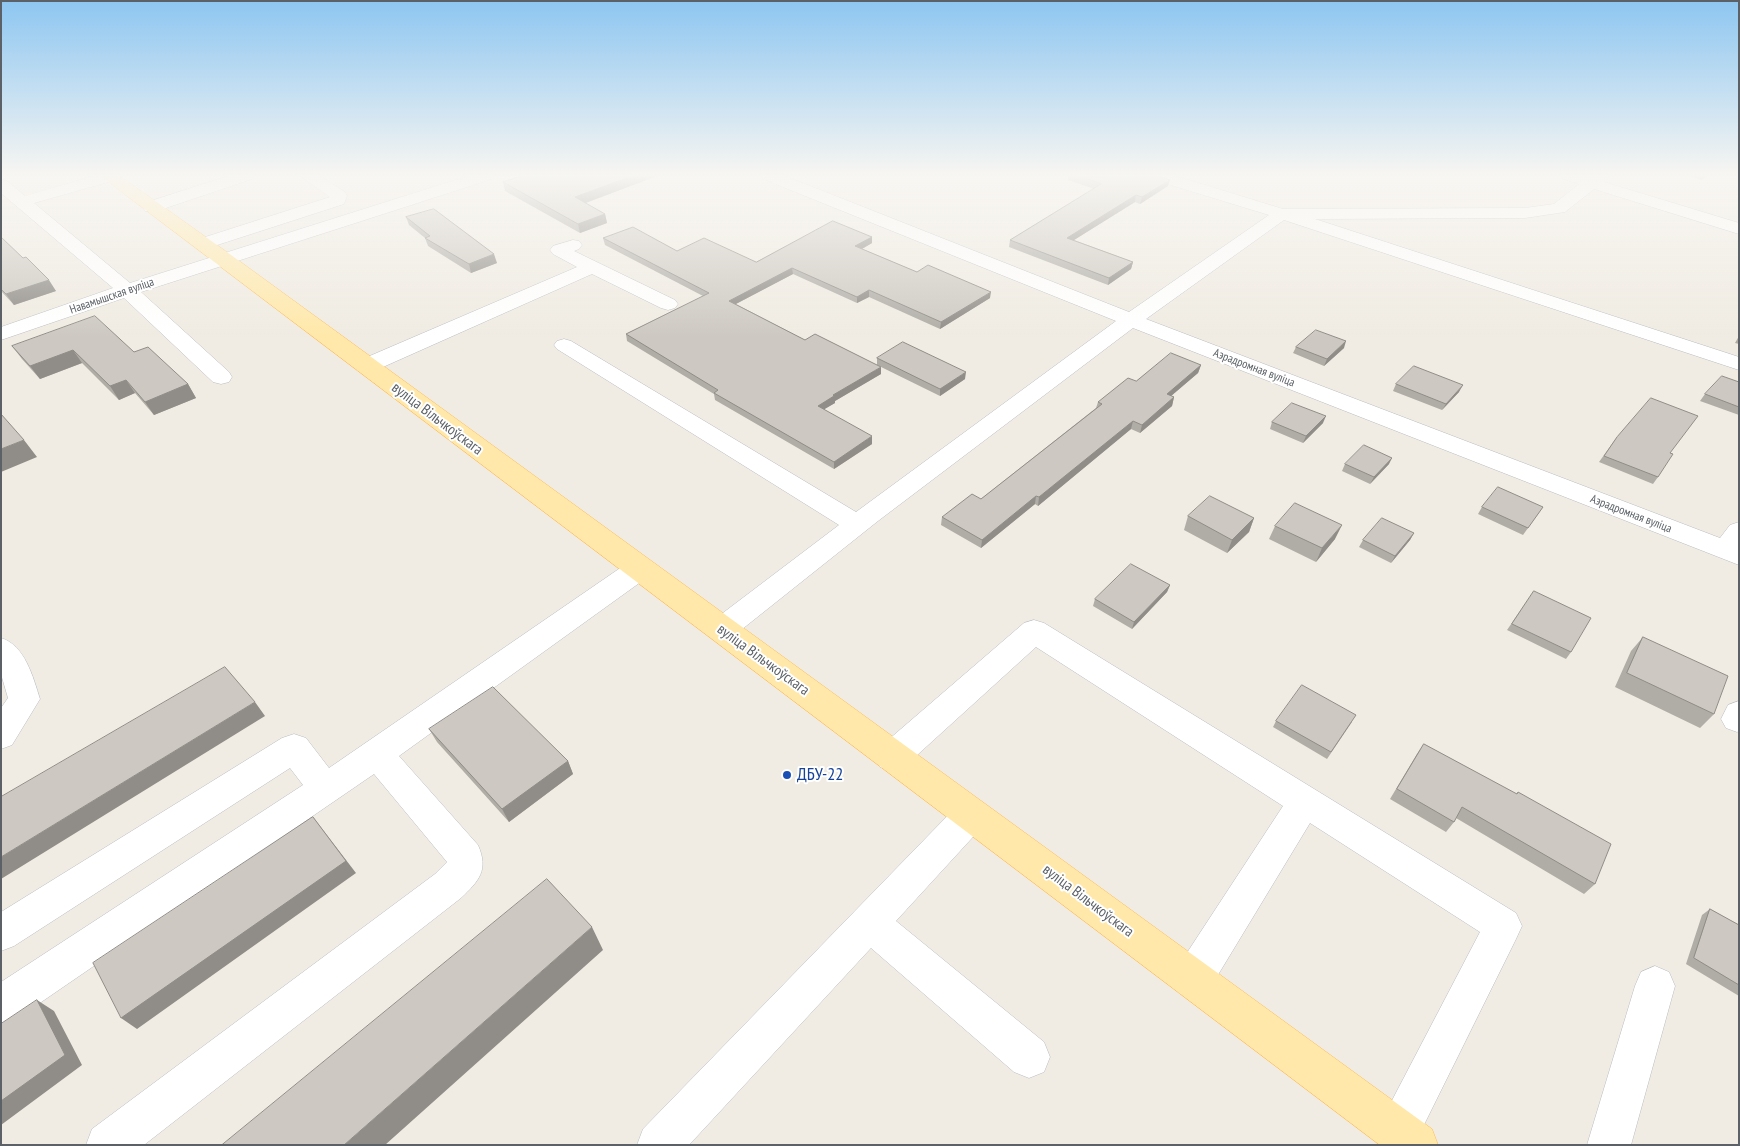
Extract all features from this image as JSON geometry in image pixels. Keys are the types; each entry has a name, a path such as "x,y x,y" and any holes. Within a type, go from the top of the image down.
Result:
{"main road":[{"name":"вуліца Вільчкоўскага","path":"182,229 1407,1138"}],"street":[{"path":"54,229 127,290 221,377"},
{"path":"202,244 247,229"},
{"name":"Навамышская вуліца","path":"1,334 127,290 317,229"},
{"name":"Аэрадромная вуліца","path":"903,229 1131,320 1734,546"},
{"path":"721,630 857,524 1131,320 1260,229"},
{"path":"1329,229 1739,364"},
{"path":"573,245 559,250 668,304"},
{"path":"366,366 592,267"},
{"path":"564,345 857,524"},
{"path":"1,1006 326,789 639,569"},
{"path":"892,757 1034,631 1503,926 1407,1138"},
{"path":"1,649 16,672 24,698 1,736"},
{"path":"1,933 294,748 326,789"},
{"path":"108,1145 448,886 464,871 465,857 377,754"},
{"path":"1192,979 1305,801"},
{"path":"659,1145 971,815"},
{"path":"870,923 1029,1056"},
{"path":"1609,1145 1655,986"}],"building":[{"path":"422,229 461,229 494,254 469,264 425,238 430,236"},
{"path":"626,229 638,229 677,251 704,238 756,262 817,229 854,229 872,237 855,246 917,272 928,265 991,292 941,322 869,290 857,297 792,268 729,301 805,340 815,334 881,367 818,406 872,436 834,462 714,393 718,390 626,334 709,293 603,238"},
{"path":"1027,229 1081,229 1067,238 1133,262 1109,278 1010,240"},
{"path":"1,237 23,258 26,257 49,280 6,294 1,289"},
{"path":"95,316 134,352 148,347 188,384 145,402 126,380 110,386 73,350 30,366 12,346"},
{"path":"1316,330 1346,341 1327,359 1296,347"},
{"path":"903,342 966,372 940,389 877,358"},
{"path":"1171,353 1201,365 1167,394 1174,397 1142,425 1133,421 1039,497 1036,496 982,540 942,517 972,494 981,499 1102,404 1098,402 1128,378 1136,381"},
{"path":"1414,366 1463,385 1446,404 1396,384"},
{"path":"1722,376 1739,382 1739,407 1705,394"},
{"path":"1651,398 1698,416 1670,453 1673,454 1658,477 1604,456 1617,437"},
{"path":"1292,403 1326,416 1306,436 1272,422"},
{"path":"1,414 24,440 1,449"},
{"path":"1364,445 1392,458 1374,477 1345,464"},
{"path":"1498,487 1543,507 1528,528 1482,507"},
{"path":"1210,496 1254,518 1232,540 1188,516"},
{"path":"1295,503 1342,525 1322,548 1275,526"},
{"path":"1382,518 1414,533 1395,556 1363,540"},
{"path":"1131,564 1170,585 1134,622 1095,599"},
{"path":"1534,591 1591,618 1571,652 1512,624"},
{"path":"1643,637 1728,676 1714,714 1627,673"},
{"path":"225,667 255,702 1,857 1,797"},
{"path":"1302,685 1356,715 1331,752 1276,721"},
{"path":"493,687 568,761 502,809 429,729"},
{"path":"1424,744 1517,794 1518,792 1611,844 1595,884 1462,807 1454,822 1397,789"},
{"path":"313,817 346,861 121,1018 93,963"},
{"path":"547,879 592,927 344,1145 222,1145"},
{"path":"1710,909 1739,925 1739,985 1694,958"},
{"path":"37,1000 65,1055 1,1101 1,1024"}],"place":[{"name":"ДБУ-22","path":"787,775"}]}
